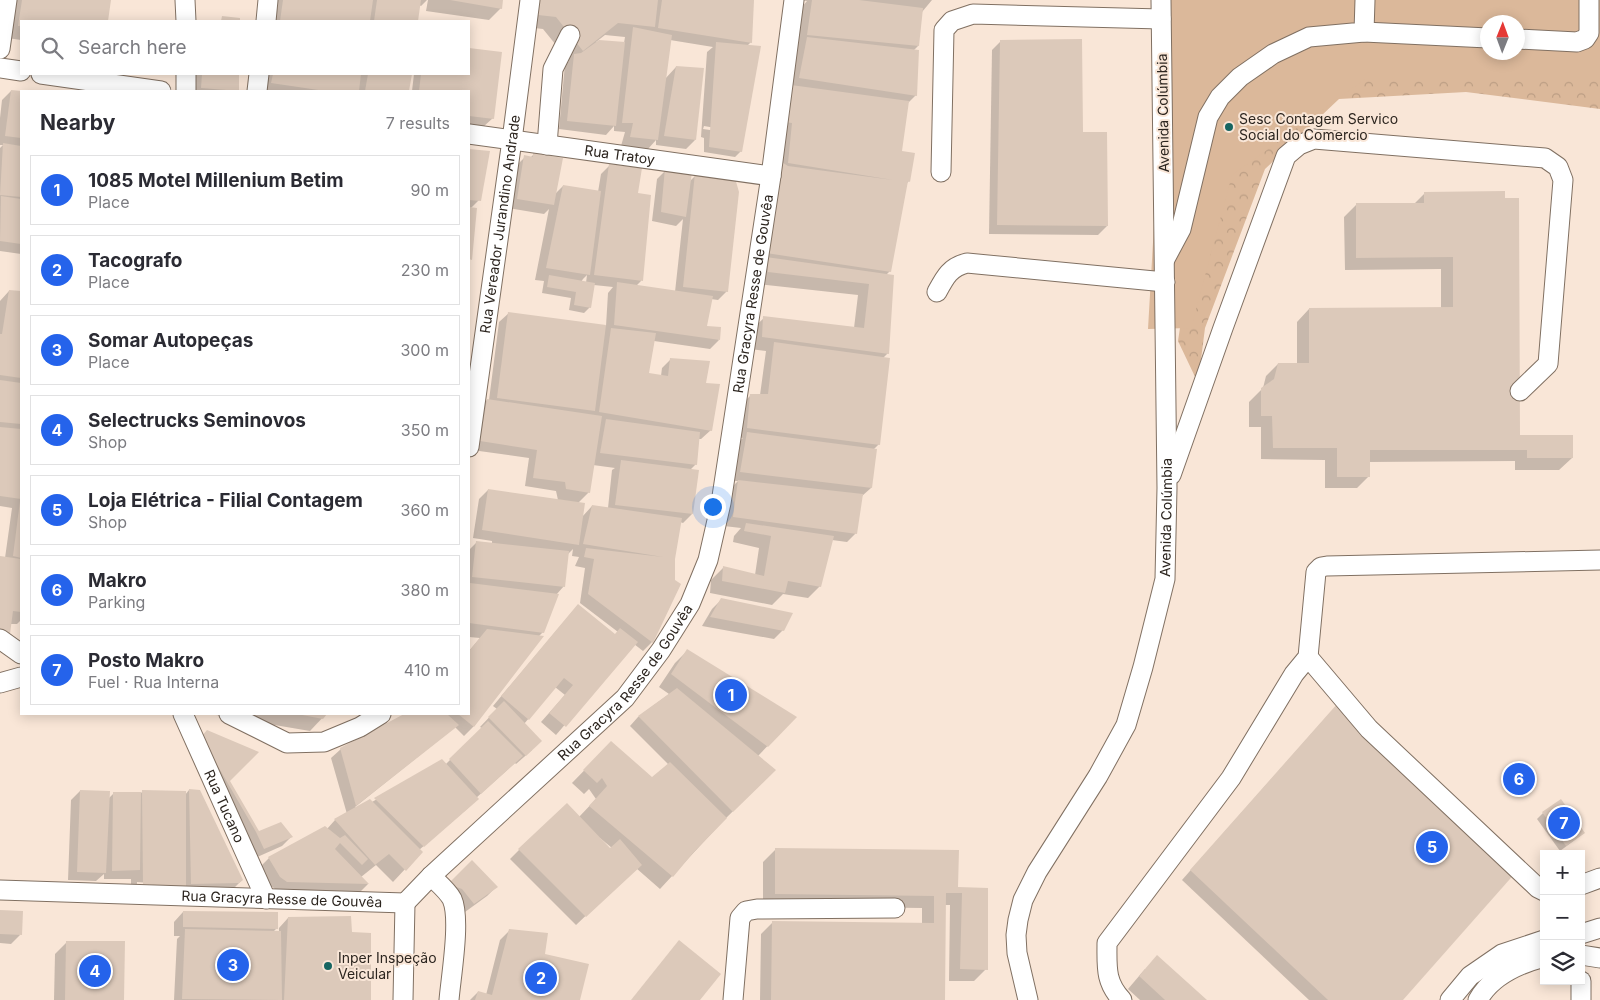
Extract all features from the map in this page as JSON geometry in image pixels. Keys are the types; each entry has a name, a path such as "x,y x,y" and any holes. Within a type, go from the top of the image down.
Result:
{"street":[{"path":"0,49 7,0"},
{"path":"185,0 186,20"},
{"path":"266,20 268,0"},
{"name":"Rua Vereador Jurandino Andrade","path":"470,440 530,0"},
{"name":"Rua Gracyra Resse de Gouvêa","path":"0,890 405,903 431,876 625,698 661,650 690,604 708,560 721,503 771,176 794,0"},
{"name":"Avenida Colúmbia","path":"1028,1000 1016,935 1023,900 1037,872 1098,776 1126,725 1165,579 1165,282 1161,0"},
{"path":"1364,32 1365,0"},
{"path":"1525,39 1577,42 1585,39 1589,33 1589,0"},
{"path":"941,172 944,30 952,21 973,14 1161,19"},
{"path":"1164,260 1181,229 1208,118 1220,97 1240,76 1273,54 1309,38 1364,32 1480,38"},
{"path":"548,145 553,69 570,36"},
{"path":"0,68 20,71"},
{"path":"48,75 154,90"},
{"path":"186,75 186,90"},
{"path":"257,90 259,75"},
{"name":"Rua Tratoy","path":"470,134 771,176"},
{"path":"1166,488 1286,156 1299,145 1314,138 1545,158 1558,167 1563,180 1548,364 1520,391"},
{"path":"937,292 949,271 957,265 967,263 1165,282"},
{"path":"1122,1000 1112,989 1107,968 1108,943 1231,778 1294,674 1308,657 1316,572 1327,566 1600,560"},
{"path":"0,639 20,653"},
{"path":"1308,657 1369,729 1540,889"},
{"path":"0,683 20,677"},
{"name":"Rua Tucano","path":"183,715 266,899"},
{"path":"231,715 286,743 324,742 360,727 379,715"},
{"path":"431,876 452,900 456,918 449,1000"},
{"path":"1585,884 1600,878"},
{"path":"403,1000 405,903"},
{"path":"733,1000 740,918 746,912 756,909 895,908"},
{"path":"1585,934 1600,928"},
{"path":"1585,936 1600,938"},
{"path":"1450,1000 1470,976 1502,954 1540,941"},
{"path":"1585,956 1600,958"},
{"path":"1478,1000 1491,983 1507,971 1525,962 1540,958"},
{"path":"1580,1000 1581,985"}],"green space":[{"name":"Sesc Contagem Servico Social do Comercio","path":"1167,0 1600,0 1600,79 1365,79 1232,175 1191,328 1148,329"},
{"path":"1600,44 1600,109 1466,92 1339,99 1265,169 1205,328 1198,383 1178,341 1187,281 1214,164 1280,74 1450,68 1500,60 1525,60 1525,56"}],"building":[{"path":"22,0 111,0 108,20 20,20 20,26 18,26"},
{"path":"283,0 373,0 370,20 280,20"},
{"path":"377,0 421,0 418,20 374,20"},
{"path":"450,0 503,0 502,9"},
{"path":"540,0 658,0 655,27 618,23 583,51 556,17 538,15"},
{"path":"662,0 754,0 752,43 658,28"},
{"path":"812,0 859,0 923,8 919,46 807,35"},
{"path":"222,16 240,18 240,20 221,20"},
{"path":"633,27 672,35 658,140 630,137 633,123 622,123"},
{"path":"807,37 919,50 917,96 799,78"},
{"path":"1082,39 1083,132 1107,132 1108,226 997,225 1000,40"},
{"path":"599,40 625,42 616,126 567,121 574,54 581,53"},
{"path":"716,42 761,46 742,152 709,147"},
{"path":"470,48 502,52 494,119 470,116 470,90 419,90 421,75 470,75"},
{"path":"676,66 704,68 696,140 664,136"},
{"path":"202,75 239,75 239,90 201,88"},
{"path":"273,75 361,75 359,90 318,90 271,83"},
{"path":"368,75 412,75 409,90 365,90"},
{"path":"791,85 909,101 902,151 915,153 891,272 766,253 780,161 788,166 893,180 788,163 792,123 784,122"},
{"path":"11,90 20,91 20,138 5,136"},
{"path":"3,143 20,146 20,197 0,195"},
{"path":"470,149 490,151 481,201 470,200"},
{"path":"533,153 563,158 554,205 517,199 524,155 533,157"},
{"path":"609,164 642,168 638,193 651,195 643,281 594,275"},
{"path":"665,168 692,172 686,217 661,212"},
{"path":"695,173 735,178 739,192 728,292 683,287"},
{"path":"563,185 601,191 590,275 546,268"},
{"path":"1505,191 1505,198 1519,198 1520,435 1573,435 1573,458 1527,458 1527,450 1370,450 1370,477 1337,477 1337,448 1273,448 1272,416 1261,416 1261,388 1274,379 1278,363 1309,363 1309,308 1453,307 1453,257 1356,258 1356,203 1424,203 1424,192"},
{"path":"1,196 20,199 20,244 0,241"},
{"path":"470,207 477,208 472,260 470,259"},
{"path":"766,257 894,275 889,354 762,337 763,316 864,328 869,284 768,272"},
{"path":"549,275 595,283 591,308 574,305 576,292 547,287"},
{"path":"617,282 713,296 707,326 721,327 720,340 614,325"},
{"path":"9,290 20,291 20,378 0,375 0,334 2,334"},
{"path":"508,312 606,325 595,411 497,398"},
{"path":"611,328 656,333 649,373 668,376 670,358 710,361 706,383 720,384 712,431 599,412"},
{"path":"774,342 890,358 880,445 747,428 750,394 768,394"},
{"path":"0,380 20,383 20,424 0,422"},
{"path":"487,399 602,416 590,493 566,489 565,482 533,478 537,450 480,441"},
{"path":"606,419 700,432 697,465 600,453"},
{"path":"0,427 20,429 20,499 0,496"},
{"path":"747,432 877,449 872,488 740,472"},
{"path":"621,460 699,470 693,514 615,505"},
{"path":"738,480 863,494 857,534 733,517"},
{"path":"488,489 585,503 579,545 482,530"},
{"path":"20,501 20,558 13,556"},
{"path":"592,505 682,518 675,559 675,580 681,584 653,643 588,594 594,559 584,557 586,548 663,557 583,544"},
{"path":"746,523 834,536 821,587 788,581 785,593 722,581 723,566 764,576 771,536 744,531"},
{"path":"476,541 569,551 565,587 472,577"},
{"path":"0,556 20,559 20,612 13,611 10,634 0,633"},
{"path":"470,583 559,594 544,633 470,623"},
{"path":"721,598 793,613 784,631 710,617"},
{"path":"578,604 615,634 620,628 638,642 566,727 549,713 573,685 564,678 529,720 501,696"},
{"path":"487,629 544,636 474,727 459,715 470,715 470,650"},
{"path":"687,649 797,717 768,747 671,674"},
{"path":"677,688 776,770 733,812 638,716"},
{"path":"504,701 542,741 526,756 488,717"},
{"path":"1338,703 1517,871 1403,1000 1328,1000 1190,870"},
{"path":"302,715 326,715 323,719"},
{"path":"402,715 448,715 459,725 356,806 340,748"},
{"path":"488,721 523,756 481,794 449,759"},
{"path":"207,730 259,752 230,781 259,831 281,822 293,837 264,849 201,737"},
{"path":"611,741 652,777 670,762 727,818 673,877 589,806 607,786 602,778 597,783 583,770"},
{"path":"442,759 479,799 424,847 374,798"},
{"path":"189,789 200,790 243,880 239,883 191,884"},
{"path":"80,790 110,791 106,873 77,872"},
{"path":"142,790 186,791 186,888 143,884"},
{"path":"113,792 141,792 140,870 112,871"},
{"path":"370,799 423,852 406,871 389,854 375,865 334,819"},
{"path":"1561,799 1585,833 1566,846 1542,812"},
{"path":"567,803 610,848 620,839 642,865 586,917 518,849"},
{"path":"325,826 340,838 345,835 368,859 362,865 340,843 335,849 369,884 287,882 280,877 268,857"},
{"path":"775,848 959,850 958,887 988,888 988,970 960,969 962,893 946,893 945,1000 771,1000 772,921 934,923 934,896 775,894"},
{"path":"472,860 498,887 474,904 462,889 448,884"},
{"path":"0,910 23,911 22,935 0,934"},
{"path":"183,911 278,912 278,929 183,927"},
{"name":"Inper Inspeção Veicular","path":"351,916 352,932 371,933 371,1000 284,1000 288,917"},
{"path":"185,929 281,931 282,1000 182,999"},
{"path":"509,929 548,933 545,954 589,964 580,1000 475,1000 478,991 492,995"},
{"path":"679,940 721,974 700,1000 631,1000"},
{"path":"66,941 125,941 124,1000 65,1000"},
{"path":"1157,955 1207,1000 1165,1000 1139,976"}],"place":[{"name":"Sesc Contagem Servico Social do Comercio","path":"1229,127"},
{"name":"1085 Motel Millenium Betim","path":"731,695"},
{"name":"Makro","path":"1519,779"},
{"name":"Posto Makro","path":"1564,823"},
{"name":"Loja Elétrica - Filial Contagem","path":"1432,847"},
{"name":"Somar Autopeças","path":"233,965"},
{"name":"Inper Inspeção Veicular","path":"328,966"},
{"name":"Selectrucks Seminovos","path":"95,971"},
{"name":"Tacografo","path":"541,978"}]}
